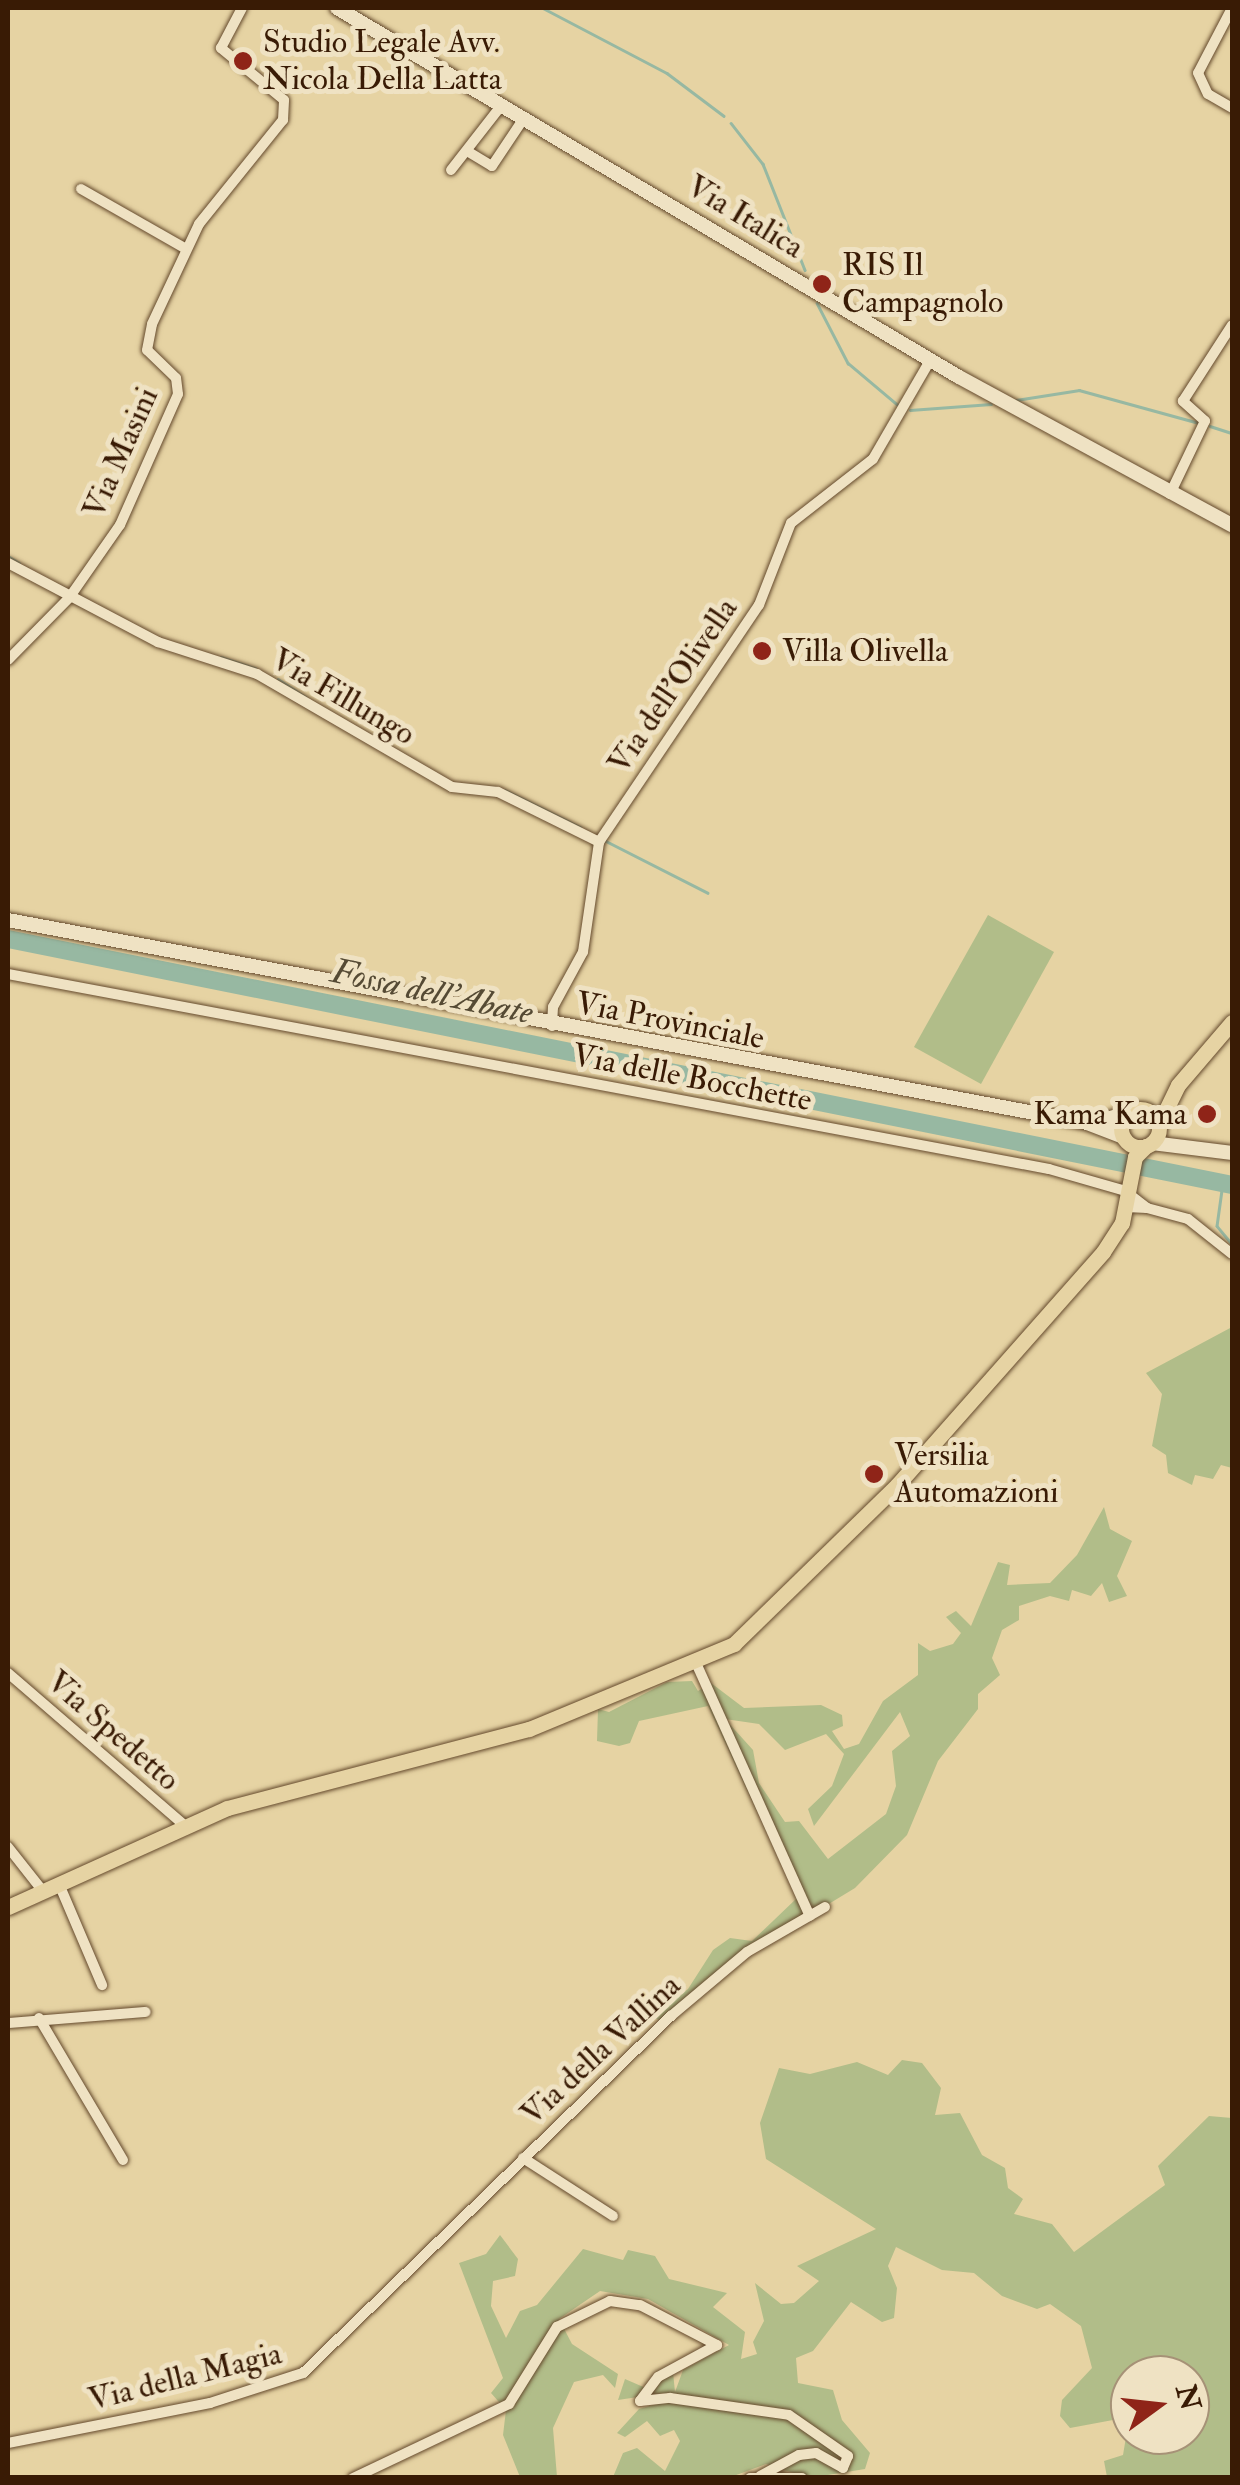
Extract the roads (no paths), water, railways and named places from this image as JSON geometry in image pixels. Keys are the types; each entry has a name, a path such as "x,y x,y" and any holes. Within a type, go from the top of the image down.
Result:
{"main road":[{"name":"Via Italica","path":"337,8 931,359 1232,525"},
{"name":"Via Provinciale","path":"8,920 552,1026 1087,1123 1143,1140 1232,1153"},
{"path":"8,1907 185,1826 274,1794 529,1729 697,1666 768,1619 897,1485 1111,1243 1143,1140 1178,1085 1232,1022"},
{"path":"1134,1111 1178,1085"},
{"name":"Via Provinciale","path":"1087,1123 1134,1111"},
{"path":"1134,1111 1143,1140"},
{"path":"1134,1111 1143,1140"}],"street":[{"name":"Via Masini","path":"8,660 69,598 120,525 178,394 176,378 146,345 186,249 286,110 221,48 242,8"},
{"path":"1232,8 1198,73 1208,94 1232,108"},
{"path":"451,170 501,106"},
{"path":"468,151 492,166 524,118"},
{"path":"81,189 186,249"},
{"path":"1170,494 1204,424 1183,401 1232,325"},
{"name":"Via dell'Olivella","path":"552,1026 553,1007 583,952 599,842 760,606 790,523 873,459 931,359"},
{"name":"Via Fillungo","path":"8,563 69,598 182,652 257,674 452,787 498,792 599,842"},
{"name":"Via delle Bocchette","path":"8,974 1049,1169 1199,1225 1232,1254"},
{"path":"697,1666 810,1916"},
{"name":"Via Spedetto","path":"8,1673 185,1826"},
{"path":"8,1847 42,1890"},
{"path":"59,1884 102,1985"},
{"name":"Via della Vallina","path":"444,2241 523,2158 747,1952 825,1907"},
{"path":"8,2023 146,2012"},
{"path":"39,2018 124,2160"},
{"path":"523,2158 613,2216"},
{"name":"Via della Magia","path":"8,2443 293,2378 444,2241"},
{"path":"353,2478 509,2404 557,2326 610,2301 640,2305 717,2346 658,2377 640,2402 670,2398 789,2415 848,2456 842,2468 816,2453 799,2455 755,2477"},
{"path":"755,2477 802,2478"}],"waterway":[{"path":"543,8 667,73 724,116"},
{"path":"731,123 763,164 805,270"},
{"path":"817,303 848,363 899,406"},
{"path":"1016,400 1079,390 1199,423"},
{"path":"910,410 991,404"},
{"path":"1210,426 1232,433"},
{"path":"8,556 19,563"},
{"path":"221,657 255,668"},
{"path":"278,679 306,697"},
{"path":"505,790 580,827"},
{"path":"606,841 708,893"},
{"name":"Fossa dell'Abate","path":"8,939 1232,1185"},
{"path":"1223,1183 1217,1226 1232,1244"}],"place":[{"name":"Studio Legale Avv. Nicola Della Latta","path":"243,61"},
{"name":"RIS Il Campagnolo","path":"822,284"},
{"name":"Villa Olivella","path":"762,651"},
{"name":"Kama Kama","path":"1207,1114"},
{"name":"Versilia Automazioni","path":"874,1474"}]}
